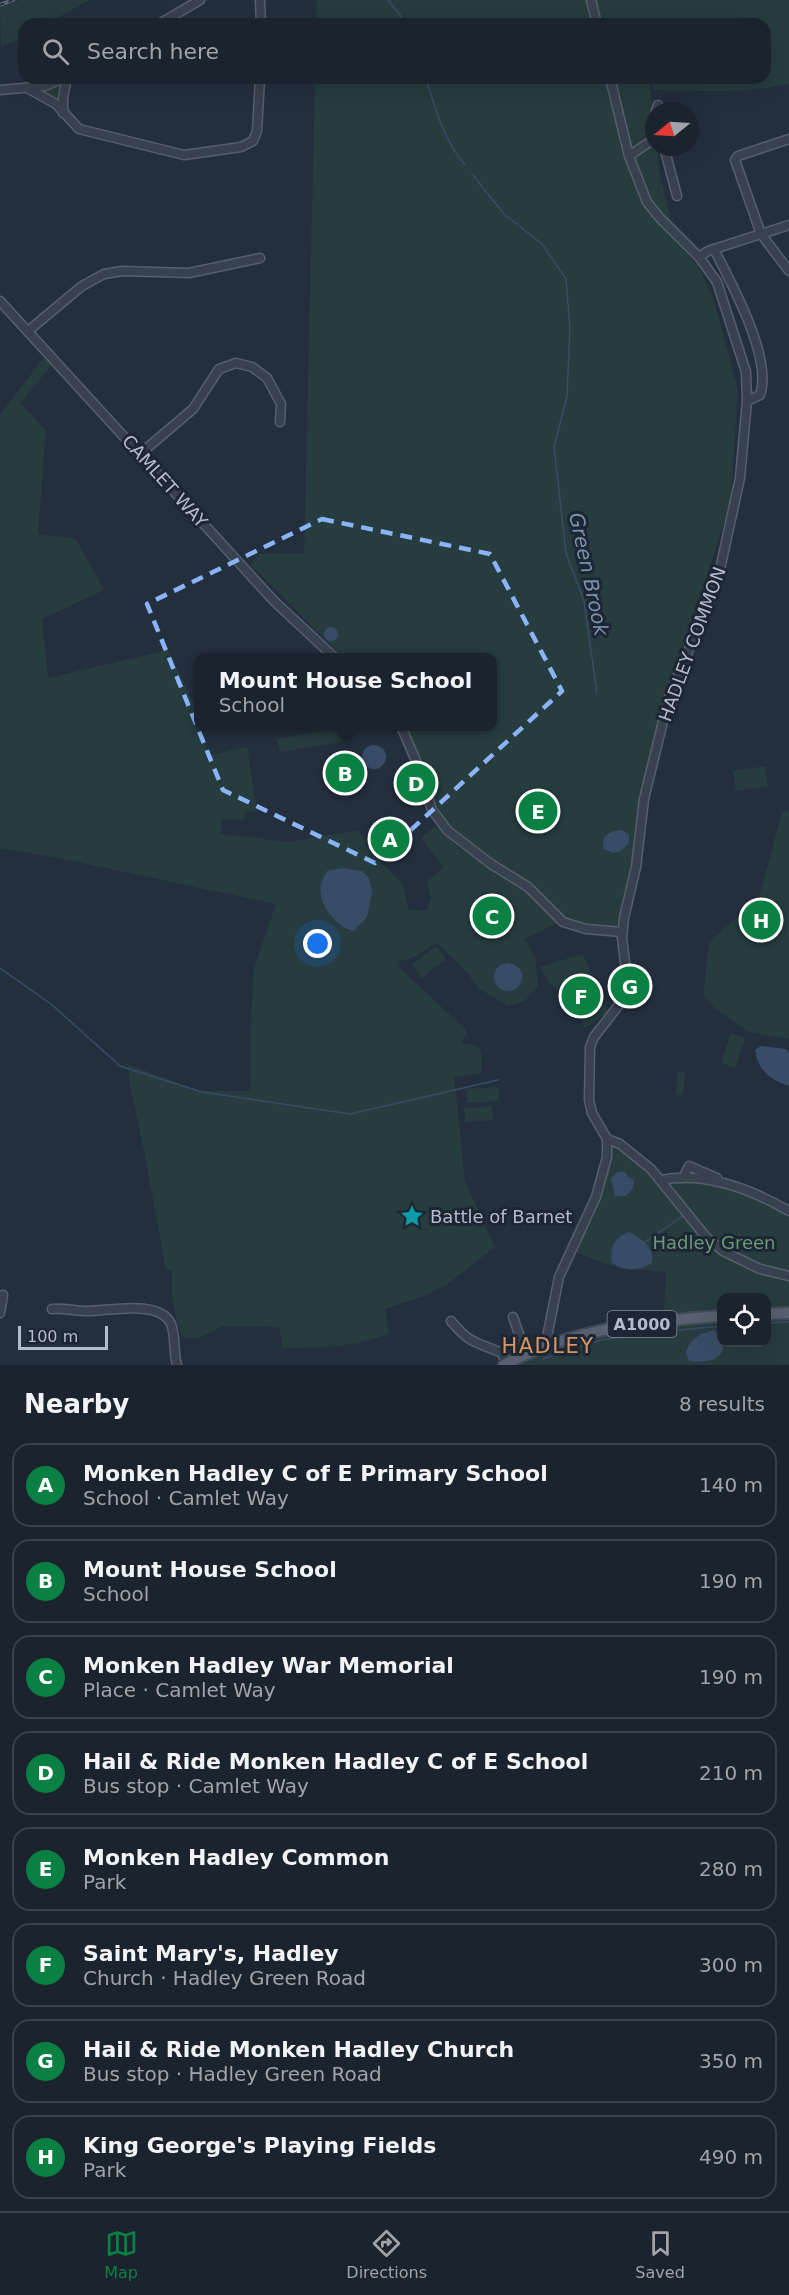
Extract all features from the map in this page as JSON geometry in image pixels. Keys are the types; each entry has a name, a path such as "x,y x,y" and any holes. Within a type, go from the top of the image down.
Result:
{"main road":[{"path":"771,1314 789,1313"},
{"name":"A1000","path":"505,1364 549,1344 617,1327 717,1317"}],"street":[{"path":"169,18 200,0"},
{"path":"261,0 261,18"},
{"path":"591,0 596,18"},
{"path":"0,90 50,84"},
{"path":"63,113 65,84"},
{"path":"29,88 47,98 79,129 184,155 241,147 253,141 257,131 260,84"},
{"name":"HADLEY COMMON","path":"607,1139 590,1106 590,1047 594,1037 622,1001 626,970 622,932 638,858 644,799 665,708 717,583 740,477 747,401 746,372 715,277 647,202 629,156 611,84"},
{"path":"789,139 735,158 761,234 789,271"},
{"path":"629,156 645,145"},
{"path":"666,156 677,196"},
{"path":"699,257 714,249 789,225"},
{"path":"714,249 748,319 762,373 763,386 760,395 747,401"},
{"path":"28,331 82,286 104,274 122,270 189,273 260,258"},
{"name":"CAMLET WAY","path":"0,301 274,601 331,653"},
{"path":"140,454 193,410 219,369 236,363 252,367 267,378 281,404 280,422"},
{"path":"403,731 432,810 448,831 491,864 528,887 563,922 586,929 622,932"},
{"path":"549,1344 547,1337 555,1288 568,1254 596,1197 607,1157 607,1139 615,1141 636,1156 661,1180 705,1237 723,1251 760,1269 789,1276"},
{"path":"683,1178 689,1166 757,1194 789,1211"},
{"path":"661,1180 683,1178 726,1182"},
{"path":"0,1313 1,1294 14,1296"},
{"path":"52,1309 88,1311 139,1308 158,1312 166,1316 171,1323 177,1365"},
{"path":"513,1317 526,1354"},
{"path":"451,1320 463,1336 474,1344 502,1353 505,1364"}],"highlighted area":[{"path":"322,519 490,554 562,691 375,863 223,790 147,604"}],"green space":[{"path":"19,0 89,0 58,18 18,18 18,39 1,47 0,7"},
{"path":"317,0 789,0 789,86 788,84 738,91 653,90 652,84 771,84 771,18 317,18"},
{"path":"315,84 650,84 652,102 645,102 645,156 658,156 660,175 676,240 698,266 714,300 738,390 731,499 672,689 618,927 591,927 568,921 451,829 433,806 405,731 497,731 497,653 339,653 250,564 260,554 304,554"},
{"path":"61,85 61,102 41,91 42,89"},
{"path":"45,356 52,364 21,403 46,431 38,534 76,539 104,590 42,619 48,678 168,650 194,704 194,731 201,731 209,756 247,747 257,811 245,812 244,820 222,819 221,834 289,842 358,830 375,855 403,885 409,910 427,910 431,898 427,882 443,867 422,839 436,826 459,848 524,890 557,923 525,939 535,957 538,985 525,1001 508,1006 478,988 467,972 437,943 412,958 399,961 400,968 466,1030 466,1036 461,1043 477,1046 481,1050 481,1073 454,1077 465,1181 495,1247 446,1285 427,1295 385,1309 389,1334 375,1339 324,1347 283,1348 279,1327 223,1326 199,1338 182,1337 174,1304 172,1271 166,1270 127,1064 200,1091 251,1091 250,1036 254,969 276,904 54,857 0,848 0,415","holes":["342,868 362,871 367,917 354,931 346,930 327,909","504,962 516,964 521,973 499,988 493,975"]},
{"path":"322,731 345,731 346,741 280,752 277,739"},
{"path":"765,766 768,786 736,791 733,771"},
{"path":"789,810 789,1039 749,1032 716,1009 703,994 709,942 759,898 782,812"},
{"path":"436,946 446,959 422,978 412,965"},
{"path":"583,954 608,1012 585,1028 573,1005 549,982 540,967"},
{"path":"731,1033 745,1038 735,1068 721,1063"},
{"path":"678,1072 685,1072 683,1095 676,1095"},
{"path":"498,1087 499,1101 467,1103 466,1089"},
{"path":"492,1106 493,1120 465,1122 464,1108"},
{"name":"Hadley Green","path":"613,1147 620,1147 659,1181 695,1181 727,1187 757,1198 789,1214 789,1365 518,1365 549,1350 589,1337 663,1325 666,1272 618,1268 574,1252"}],"water":[{"path":"331,627 336,629 338,634 336,639 331,641 326,639 324,634 326,629"},
{"path":"374,745 383,748 386,757 383,766 374,769 365,766 362,757 365,748"},
{"path":"622,830 629,835 629,843 621,851 613,853 604,849 605,837 614,831"},
{"path":"342,868 362,871 369,878 372,892 367,917 354,931 341,925 329,913 320,891 327,871"},
{"path":"508,963 518,967 522,977 518,987 508,991 498,987 494,977 498,967"},
{"path":"761,1046 786,1049 789,1053 789,1086 776,1081 762,1068 755,1050"},
{"path":"618,1172 625,1172 634,1180 633,1188 626,1196 615,1196 611,1178"},
{"path":"629,1232 643,1241 652,1252 652,1263 642,1268 632,1269 622,1268 612,1263 612,1252 616,1240"},
{"path":"714,1330 717,1334 717,1347 723,1347 720,1355 707,1361 689,1361 686,1352 691,1343 700,1335"}],"waterway":[{"name":"Green Brook","path":"388,0 402,18"},
{"name":"Green Brook","path":"428,84 446,135 465,165"},
{"name":"Green Brook","path":"472,174 504,214 542,244 566,279 570,328 567,396 554,447 566,553 584,601 597,694"},
{"path":"0,968 51,1004 120,1066 202,1092 350,1114 498,1080"},
{"path":"645,1242 683,1216"},
{"path":"771,1323 789,1322"},
{"path":"637,1334 717,1326"},
{"path":"543,1359 601,1340 629,1336"}],"railway":[{"path":"0,5 13,0"}],"place":[{"name":"Mount House School","path":"345,773"},
{"name":"Hail & Ride Monken Hadley C of E School","path":"416,783"},
{"name":"Monken Hadley Common","path":"538,811"},
{"name":"Monken Hadley C of E Primary School","path":"390,839"},
{"name":"Monken Hadley War Memorial","path":"492,916"},
{"name":"King George's Playing Fields","path":"761,920"},
{"name":"Hail & Ride Monken Hadley Church","path":"630,986"},
{"name":"Saint Mary's, Hadley","path":"581,996"},
{"name":"Battle of Barnet","path":"412,1216"}],"district":[{"name":"HADLEY","path":"548,1346"}]}
